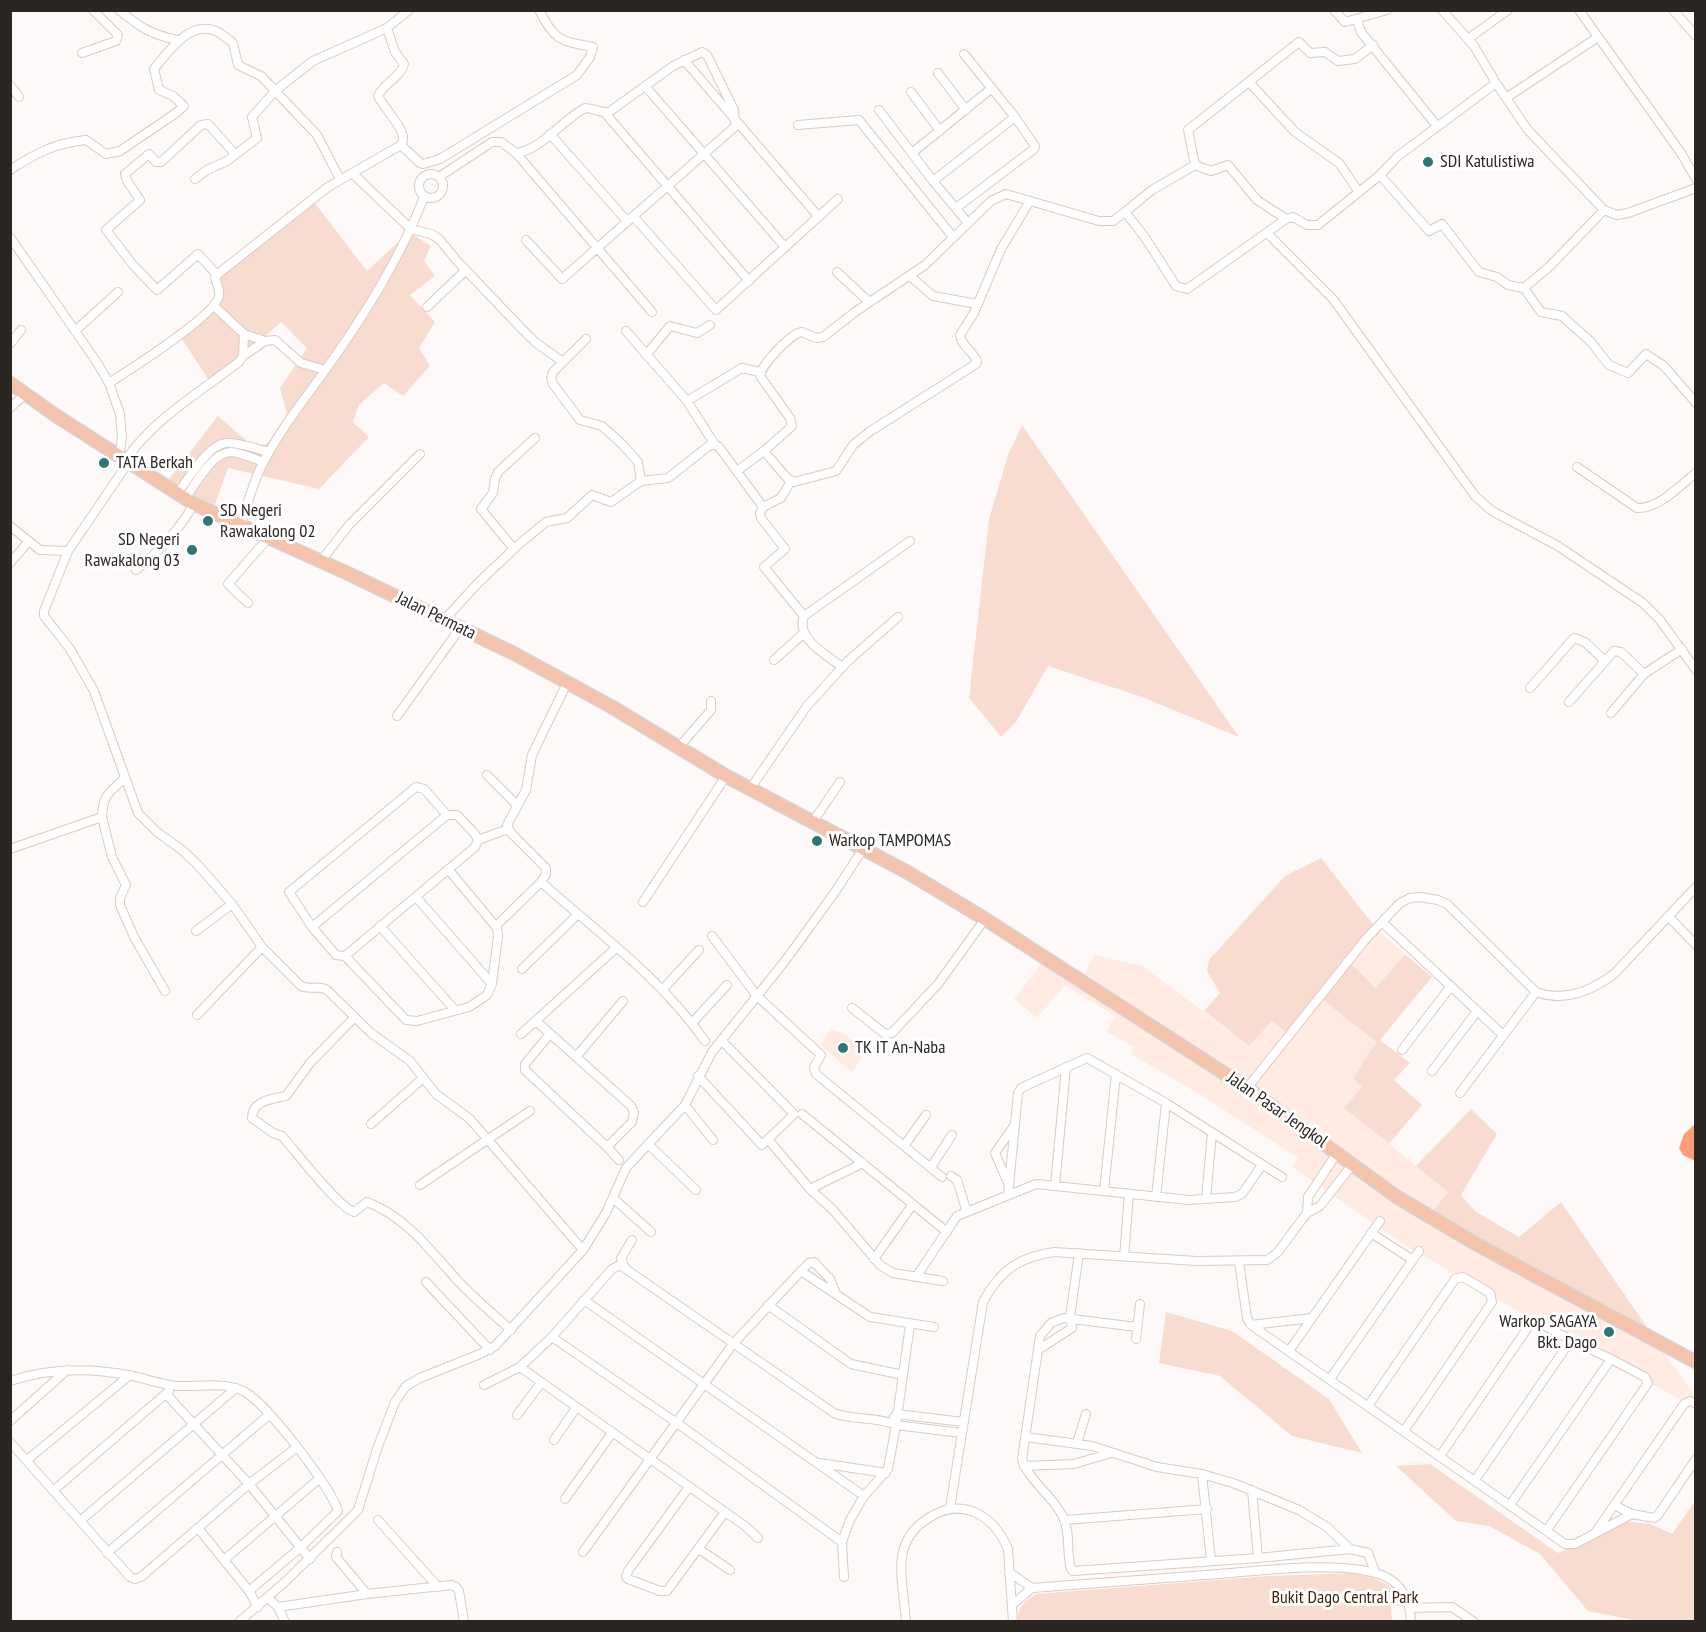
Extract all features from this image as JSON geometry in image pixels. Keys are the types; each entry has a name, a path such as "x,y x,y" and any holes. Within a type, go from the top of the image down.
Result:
{"main road":[{"name":"Jalan Permata","path":"10,383 185,499 461,627 612,707 726,776 863,849"},
{"name":"Jalan Pasar Jengkol","path":"863,849 907,872 985,919 1247,1088 1397,1197 1476,1244 1695,1362"}],"street":[{"path":"82,53 116,41 118,35 93,10"},
{"path":"119,10 152,34 177,40"},
{"path":"195,179 207,170 227,161 257,138 252,117 276,90 313,61 387,28 409,10"},
{"path":"400,146 403,146 423,164 440,159 577,75 584,67 593,47 557,38 539,10"},
{"path":"1334,10 1345,22 1387,10"},
{"path":"1442,10 1468,39 1527,129 1604,210 1617,215 1628,213 1695,188"},
{"path":"1468,39 1508,10"},
{"path":"1580,10 1681,153 1695,179"},
{"path":"1673,10 1695,36"},
{"path":"1357,20 1361,32 1437,126"},
{"path":"109,383 176,338 214,306 219,294 215,278 217,275 340,179 400,146 403,135 378,96 381,89 403,70 404,64 395,52 387,28"},
{"path":"10,170 34,155 61,143 86,140 106,154 120,151 177,114 184,106 173,96 159,90 154,69 177,40 204,29 216,31 233,43 238,65 261,76 317,135 340,179"},
{"path":"1506,98 1598,37"},
{"path":"1195,165 1188,130 1299,42 1310,53 1325,52 1338,61 1355,59 1373,45"},
{"path":"605,113 614,109 673,66 702,52 707,55 734,110 737,123"},
{"path":"956,208 1034,149 1034,143 1015,117 964,54"},
{"path":"684,60 818,216"},
{"path":"938,73 966,110"},
{"path":"1249,82 1295,132 1339,163 1359,192"},
{"path":"1125,212 1144,236 1176,286 1182,289 1191,287 1286,219 1293,217 1307,225 1318,225 1380,175 1398,156 1496,83"},
{"path":"10,85 19,97"},
{"path":"645,86 784,247"},
{"path":"912,153 992,88"},
{"path":"911,92 939,131"},
{"path":"516,153 530,148 585,108 605,113 749,281"},
{"path":"879,110 968,223"},
{"path":"933,181 1015,117"},
{"path":"798,125 859,120 952,237"},
{"path":"526,240 562,279 737,123"},
{"path":"217,275 198,254 157,290 134,266 106,230 140,200 125,174 149,154 156,162 161,162 201,125 208,124 235,154"},
{"path":"550,134 716,310 838,199"},
{"path":"439,177 492,142 501,141 516,153 652,312"},
{"path":"737,471 792,426 790,418 762,379 760,372 795,333 802,332 816,338 823,337 869,302 924,266 952,237 1000,196 1006,195 1030,201 1099,221 1113,221 1152,190 1195,165"},
{"path":"1195,165 1211,171 1228,165 1257,200 1286,219"},
{"path":"352,173 411,229 436,236 535,342 563,362"},
{"path":"432,174 439,177 443,185 441,194 433,198 424,197 418,186 421,178 432,174"},
{"path":"1380,175 1429,231 1442,224 1479,272 1497,277 1508,285 1524,288 1541,312 1562,316 1591,342 1609,365 1628,373 1646,354 1664,366 1695,404"},
{"path":"241,525 263,462 384,282 411,229 424,197"},
{"path":"764,451 794,482 834,473 840,468 853,445 869,432 976,364 975,355 963,344 960,335 974,313 1001,249 1030,201"},
{"path":"1524,288 1550,266 1604,210"},
{"path":"1267,233 1333,299 1476,495 1492,511 1558,546 1643,603 1660,620 1695,670"},
{"path":"10,237 109,383 120,414 124,460"},
{"path":"427,307 466,270"},
{"path":"837,272 869,302"},
{"path":"910,276 933,296 978,304"},
{"path":"75,331 118,292"},
{"path":"214,306 244,334 265,341 275,340 301,363 325,370"},
{"path":"645,355 670,327 697,333 710,325"},
{"path":"10,344 21,330"},
{"path":"626,331 687,401 715,444 763,507"},
{"path":"243,356 244,334"},
{"path":"586,339 553,372 551,378 553,384 580,420 602,426 623,444 638,462 640,481"},
{"path":"265,341 156,425 124,460 68,551 44,616 70,648 94,691 138,813 157,832 189,856 232,904 262,946 300,986 324,988 382,1043 410,1061 436,1094 470,1119 583,1250"},
{"path":"687,401 742,368 760,372"},
{"path":"10,408 25,394"},
{"path":"514,549 482,509 494,493 498,472 536,438"},
{"path":"136,570 158,552 184,520 185,499 202,460 220,445 226,443 269,452"},
{"path":"444,620 478,583 546,522 567,518 592,495 607,501 614,501 640,481 668,478 710,445 715,444"},
{"path":"185,499 209,465 228,452 263,462"},
{"path":"321,561 349,525 420,454"},
{"path":"1577,467 1637,508 1644,508 1660,501 1695,472"},
{"path":"791,481 781,498 763,507 760,513 761,518 785,549 767,563 765,569 804,616"},
{"path":"10,526 40,550 68,551"},
{"path":"248,603 228,584 269,537"},
{"path":"842,667 803,634 801,624 804,616 910,541"},
{"path":"10,563 28,542"},
{"path":"750,789 807,706 842,667 897,617"},
{"path":"397,716 461,627"},
{"path":"774,660 803,634"},
{"path":"1530,688 1574,638 1585,642 1605,660"},
{"path":"1611,714 1644,674 1682,649"},
{"path":"1569,702 1614,651 1618,651 1644,674"},
{"path":"500,922 541,882 546,874 546,868 508,829 508,821 526,790 532,754 567,683"},
{"path":"679,747 711,710 711,701"},
{"path":"487,775 517,805"},
{"path":"643,902 726,776"},
{"path":"125,778 106,796 103,802 102,817 112,857 126,885 120,898 120,905 134,937 165,991"},
{"path":"812,823 840,782"},
{"path":"447,815 420,787 412,790 289,892 312,927 336,955 345,956 475,847 478,840 508,829"},
{"path":"312,927 447,815 457,815 478,840"},
{"path":"10,849 102,817"},
{"path":"239,1622 310,1559 358,1510 377,1449 401,1392 411,1382 490,1350 583,1250 613,1198 626,1168 685,1105 712,1052 823,908 863,849"},
{"path":"345,956 406,1020 417,1021 469,1007 487,995 492,984 497,928 448,869"},
{"path":"541,882 663,989 705,1041"},
{"path":"1247,1088 1365,940 1400,903 1410,898 1438,900 1453,909 1536,992 1550,996 1567,996 1580,994 1600,985 1614,974 1695,887"},
{"path":"416,897 492,984"},
{"path":"196,931 232,904"},
{"path":"522,969 578,915"},
{"path":"1668,916 1695,945"},
{"path":"852,1008 885,1034 892,1034 938,984 985,919"},
{"path":"1382,922 1503,1035"},
{"path":"380,926 455,1010"},
{"path":"712,936 757,996 820,1054 814,1067 816,1074 942,1177"},
{"path":"197,1015 262,946"},
{"path":"521,1034 616,948"},
{"path":"663,989 699,950"},
{"path":"692,1023 727,985"},
{"path":"1402,1050 1451,986"},
{"path":"1460,1093 1536,992"},
{"path":"576,1057 623,1001"},
{"path":"1432,1071 1477,1011"},
{"path":"354,1018 310,1063 286,1096 260,1103 252,1111 252,1118 273,1133 282,1136 348,1210 354,1212 366,1202 370,1203 391,1215 413,1233 432,1250 469,1291 511,1330"},
{"path":"536,1021 631,1106 634,1112 632,1122 607,1147"},
{"path":"550,1034 525,1064 525,1070 619,1160"},
{"path":"698,1076 762,1144 794,1114 721,1040"},
{"path":"1008,1196 1018,1093 1021,1088 1087,1058 1166,1103 1282,1178"},
{"path":"1055,1186 1066,1067"},
{"path":"1104,1191 1116,1074"},
{"path":"371,1124 422,1079"},
{"path":"1156,1197 1166,1103"},
{"path":"685,1105 713,1140"},
{"path":"420,1185 530,1111"},
{"path":"802,1114 947,1232"},
{"path":"904,1146 926,1115"},
{"path":"1009,1184 995,1153 1015,1125"},
{"path":"1206,1199 1212,1133"},
{"path":"931,1167 952,1135"},
{"path":"648,1144 696,1190"},
{"path":"772,1144 880,1265 893,1273 943,1281"},
{"path":"1307,1213 1308,1197 1337,1153"},
{"path":"810,1189 862,1163"},
{"path":"915,1277 957,1216 1036,1184 1189,1200 1235,1197 1242,1194 1262,1164"},
{"path":"950,1508 983,1302 994,1282 1013,1266 1033,1255 1054,1252 1239,1262 1267,1260 1273,1258 1307,1213 1320,1206 1352,1165"},
{"path":"951,1176 957,1180 967,1212"},
{"path":"1124,1257 1129,1194"},
{"path":"613,1198 651,1232"},
{"path":"874,1259 913,1204"},
{"path":"1289,1351 1380,1221"},
{"path":"1371,1233 1413,1260"},
{"path":"632,1240 621,1258 624,1266 834,1413 887,1421 896,1425 961,1433"},
{"path":"1330,1379 1419,1251"},
{"path":"1038,1350 1072,1328 1071,1318 1079,1254"},
{"path":"583,1552 733,1344 809,1263 814,1262 830,1279 836,1294"},
{"path":"1239,1262 1247,1318 1251,1324 1547,1530 1571,1545 1632,1514"},
{"path":"483,1385 520,1366 552,1337 612,1269 616,1266 624,1266"},
{"path":"801,1271 870,1317 934,1327"},
{"path":"1368,1406 1455,1279 1463,1277 1490,1293 1492,1302 1404,1431"},
{"path":"426,1282 490,1350"},
{"path":"584,1300 864,1496"},
{"path":"1136,1339 1140,1304"},
{"path":"768,1305 851,1365 903,1375"},
{"path":"1137,1327 1071,1318 1051,1323 1040,1336 1022,1459 1024,1466 1052,1499 1065,1520 1069,1567 1073,1571 1211,1562 1350,1549 1368,1553 1375,1572"},
{"path":"1251,1324 1312,1318"},
{"path":"1440,1456 1533,1321 1645,1377 1648,1383 1547,1530"},
{"path":"844,1577 842,1542 850,1520 864,1496 886,1473 896,1425 910,1325"},
{"path":"552,1337 677,1423 842,1542"},
{"path":"1475,1480 1571,1340"},
{"path":"1510,1505 1611,1359"},
{"path":"520,1366 758,1538"},
{"path":"10,1421 69,1369"},
{"path":"10,1381 69,1369 130,1375 175,1386 236,1388 252,1396 270,1414 320,1478 338,1510 301,1547 249,1591"},
{"path":"27,1460 130,1375"},
{"path":"517,1415 541,1383"},
{"path":"54,1490 175,1386"},
{"path":"80,1521 236,1388"},
{"path":"166,1394 249,1484 310,1559"},
{"path":"1593,1535 1684,1404 1690,1401 1695,1404"},
{"path":"554,1440 576,1408"},
{"path":"107,1553 270,1414"},
{"path":"887,1421 897,1414 963,1422"},
{"path":"1077,1443 1086,1414"},
{"path":"565,1499 612,1433"},
{"path":"1026,1437 1077,1443 1157,1467 1202,1474 1252,1490 1299,1510 1327,1527 1350,1549"},
{"path":"10,1442 107,1553 130,1577 135,1579 141,1577 249,1484 296,1448"},
{"path":"1024,1466 1074,1464 1112,1453"},
{"path":"1614,1505 1632,1514 1649,1518 1658,1515 1695,1459"},
{"path":"817,1463 886,1473"},
{"path":"1202,1474 1211,1562"},
{"path":"224,1560 320,1478"},
{"path":"689,1487 628,1571 626,1577 660,1591 667,1590 725,1512"},
{"path":"1252,1490 1258,1558"},
{"path":"906,1622 902,1554 912,1532 939,1511 960,1507 985,1518 995,1527 1008,1549 1013,1622"},
{"path":"1065,1520 1207,1509"},
{"path":"378,1520 438,1587"},
{"path":"198,1528 249,1591 258,1607"},
{"path":"699,1549 730,1570"},
{"path":"337,1552 336,1557 367,1594"},
{"path":"1012,1605 1032,1588 1294,1569 1355,1569 1375,1572 1399,1586 1406,1595 1411,1622"},
{"path":"1009,1572 1032,1588"},
{"path":"278,1607 450,1585 456,1587 459,1592 464,1622"},
{"path":"268,1598 278,1607 285,1622"},
{"path":"1410,1608 1452,1606 1474,1622"}],"shaded area":[{"path":"1379,932 1405,954 1377,988 1350,962"},
{"path":"1095,955 1143,966 1249,1046 1272,1021 1289,1034 1319,997 1376,1042 1353,1078 1363,1087 1345,1108 1448,1192 1428,1217 1655,1339 1695,1397 1695,1407 1572,1343 1405,1245 1292,1167 1298,1158 1204,1097 1131,1054 1134,1047 1107,1032 1115,1016 1065,985 1037,1018 1014,999 1045,959 1082,979"},
{"name":"TK IT An-Naba","path":"831,1029 843,1033 866,1052 852,1072 820,1045"},
{"path":"1695,1124 1695,1161 1683,1155 1679,1148 1684,1134"}],"green space":[{"path":"314,202 367,271 409,232 431,246 424,261 435,276 410,295 435,322 419,348 430,366 403,396 384,383 359,405 353,422 369,437 319,489 228,468 213,510 165,484 218,416 257,450 273,439 287,414 280,388 307,348 281,322 212,385 182,339 218,308 211,280"},
{"path":"1022,425 1239,737 1142,697 1048,666 1016,722 1001,737 969,698 989,519 1008,455"},
{"path":"1321,858 1379,932 1350,962 1376,988 1405,954 1432,977 1380,1040 1410,1063 1394,1080 1422,1105 1389,1144 1344,1108 1362,1087 1353,1078 1376,1042 1319,997 1289,1035 1272,1021 1249,1046 1204,1011 1220,993 1207,971 1209,960 1285,876"},
{"path":"1471,1109 1497,1134 1461,1195 1475,1211 1519,1237 1561,1202 1655,1339 1428,1217 1448,1192 1416,1166"},
{"path":"1166,1312 1232,1331 1329,1399 1362,1453 1292,1436 1220,1376 1159,1363"},
{"path":"1430,1464 1558,1553 1624,1521 1651,1524 1672,1534 1695,1501 1695,1621 1638,1621 1588,1611 1540,1554 1489,1526 1456,1521 1396,1466"},
{"name":"Bukit Dago Central Park","path":"1359,1573 1386,1584 1401,1599 1404,1606 1391,1606 1392,1622 1018,1622 1022,1605 1036,1594 1269,1576"}],"place":[{"name":"SDI Katulistiwa","path":"1428,162"},
{"name":"TATA Berkah","path":"104,463"},
{"name":"SD Negeri Rawakalong 02","path":"208,521"},
{"name":"SD Negeri Rawakalong 03","path":"192,550"},
{"name":"Warkop TAMPOMAS","path":"817,841"},
{"name":"TK IT An-Naba","path":"843,1048"},
{"name":"Warkop SAGAYA Bkt. Dago","path":"1609,1332"}]}
